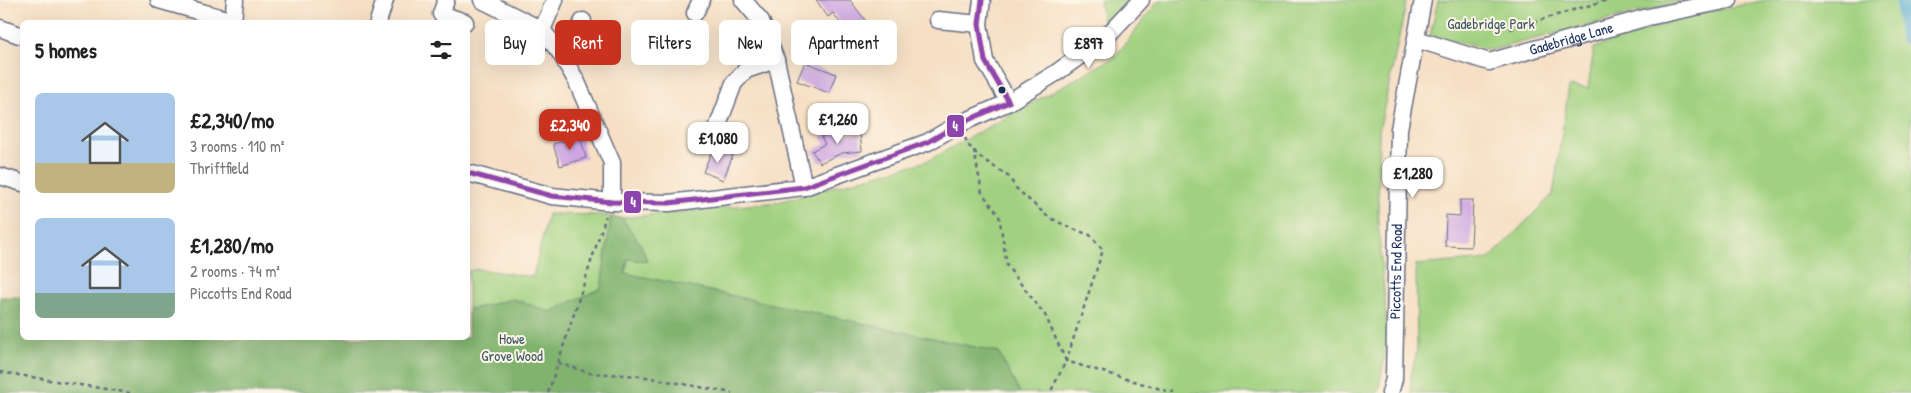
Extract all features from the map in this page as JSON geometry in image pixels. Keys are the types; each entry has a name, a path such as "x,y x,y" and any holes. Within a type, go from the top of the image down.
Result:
{"street":[{"path":"159,0 226,20"},
{"path":"233,20 235,0"},
{"path":"446,0 441,14 459,20"},
{"path":"482,0 522,20"},
{"path":"545,23 555,0"},
{"path":"743,0 760,20"},
{"path":"982,0 979,24 985,61 1009,102"},
{"path":"470,174 552,196 612,202 669,203 804,187 928,142 957,125 1009,102 1056,73 1105,38 1141,0"},
{"name":"Piccotts End Road","path":"1390,393 1394,380 1398,129 1423,0"},
{"name":"Gadebridge Lane","path":"1416,39 1489,62 1648,17 1729,0"},
{"path":"378,20 382,1"},
{"path":"938,20 979,24"},
{"path":"0,28 20,35"},
{"path":"545,34 555,46"},
{"path":"567,65 576,80 612,163 612,202"},
{"path":"712,141 734,83 746,70 761,65"},
{"path":"777,65 804,187"},
{"path":"0,176 20,182"}],"path":[{"path":"1510,30 1607,0"},
{"path":"957,125 974,150 1009,177 1016,188 1047,216 1068,228 1090,235 1103,250 1066,361 1050,393"},
{"path":"974,150 982,193 999,214 1007,266 1046,315 1066,361 1174,393"},
{"path":"548,393 602,224"},
{"path":"558,364 590,372 640,376 732,393"},
{"path":"0,372 130,393"}],"green space":[{"path":"1100,0 1141,0 1105,38"},
{"path":"1159,0 1407,0 1379,131 1378,221 1388,340 1378,393 1020,393 998,352 625,273 628,259 647,261 641,245 622,218 778,202 927,161 1115,57"},
{"name":"Gadebridge Park","path":"1438,0 1688,0 1491,50 1430,36"},
{"path":"1766,0 1903,0 1904,20 1911,60 1911,393 1411,393 1411,376 1417,350 1416,265 1489,259 1553,194 1569,86 1588,88 1594,48 1682,17"},
{"path":"548,214 602,215 611,217 601,288 550,312 513,299 470,309 470,271 478,269 533,277"},
{"name":"Howe Grove Wood","path":"611,217 622,218 641,245 647,261 628,259 625,273 998,352 1020,393 0,393 0,297 20,297 20,340 470,340 470,309 513,299 550,312 601,288"}],"building":[{"path":"816,0 850,0 865,20 838,20 833,13 828,17"},
{"path":"804,65 813,65 836,74 829,93 797,81"},
{"path":"844,130 844,135 860,134 862,151 842,153 820,163 812,151 825,144 821,137 832,131"},
{"path":"580,136 586,158 560,166 553,144"},
{"path":"718,149 733,155 723,180 703,172 712,151"},
{"path":"1460,200 1473,200 1471,247 1445,246 1446,215 1460,216"}],"waterway":[{"path":"1908,0 1911,34"}],"transit line":[{"name":"4","path":"470,174 552,196 612,202 669,203 804,187 928,142 957,125 1009,102 985,61 979,24 982,0"}]}
